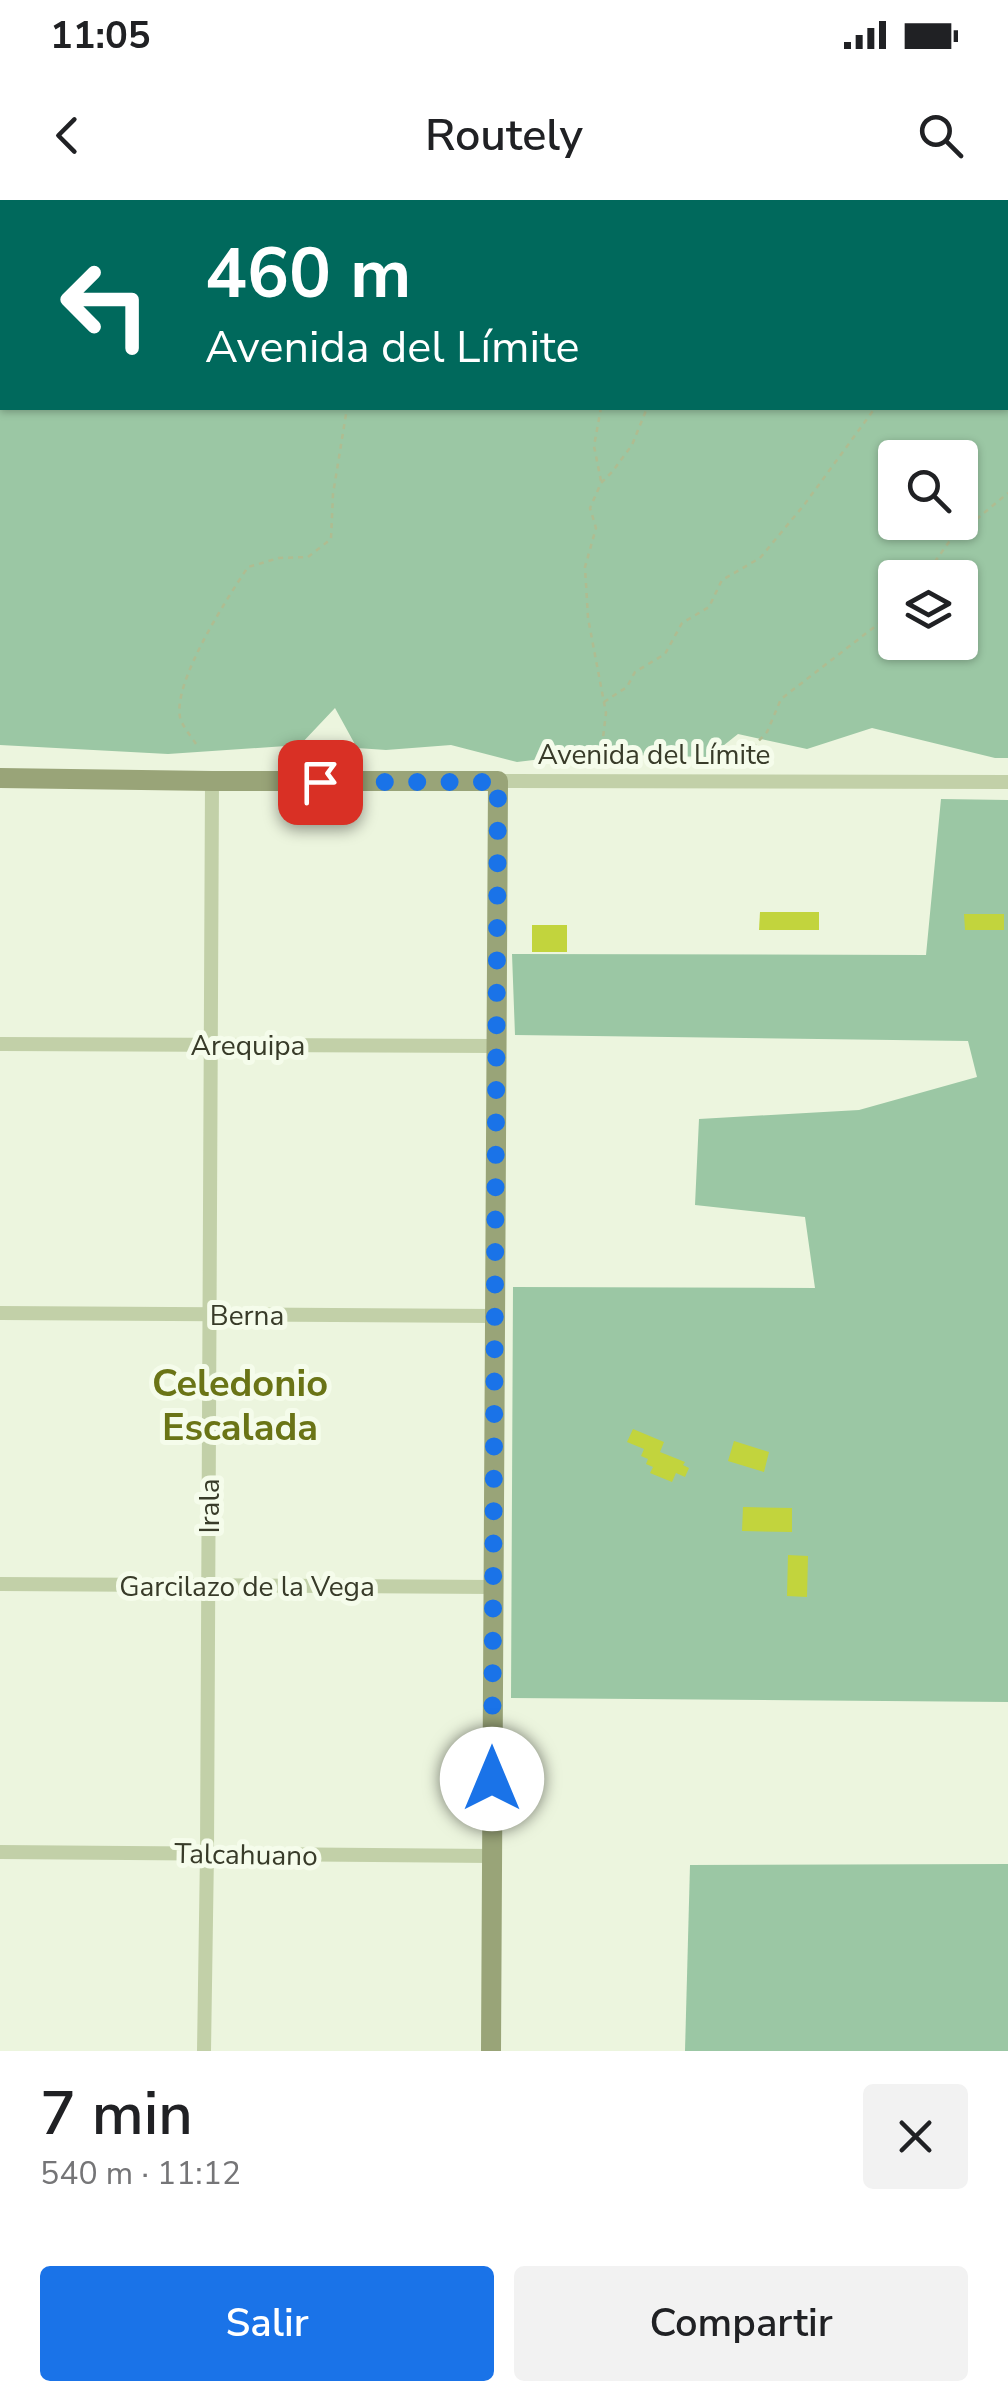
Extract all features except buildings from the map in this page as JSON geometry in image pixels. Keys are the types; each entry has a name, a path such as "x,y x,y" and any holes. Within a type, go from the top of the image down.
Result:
{"street":[{"name":"Avenida del Límite","path":"0,778 212,782 1008,782"},
{"name":"Irala","path":"204,2051 212,782"},
{"path":"490,2051 498,782"},
{"name":"Arequipa","path":"0,1044 496,1046"},
{"name":"Berna","path":"0,1313 495,1316"},
{"name":"Garcilazo de la Vega","path":"0,1584 494,1587"},
{"name":"Talcahuano","path":"0,1852 492,1856"}],"path":[{"path":"196,744 180,719 180,702 194,657 224,602 248,567 279,558 308,557 331,539 333,494 347,410"},
{"path":"601,410 594,446 601,482"},
{"path":"602,746 606,714 588,618 585,567 596,528 590,508 601,482 632,445 647,410"},
{"path":"604,702 627,687 635,672 665,654 682,623 709,607 722,580 760,558 874,410"},
{"path":"936,560 949,542 1008,493"},
{"path":"728,767 741,760 767,732 781,699 878,625"}],"green space":[{"path":"0,410 1008,410 1008,758 872,728 807,749 738,734 709,757 583,754 517,762 451,745 357,748 335,708 300,745 168,754 0,745"},
{"path":"941,799 1008,800 1008,1702 511,1698 513,1287 815,1288 805,1217 695,1205 699,1119 859,1110 977,1077 968,1041 515,1035 512,954 926,955"},
{"path":"1008,1864 1008,2051 685,2051 690,1865"}],"district":[{"name":"Celedonio Escalada","path":"240,1405"}],"route":[{"path":"320,782 498,782 492,1779"}]}
